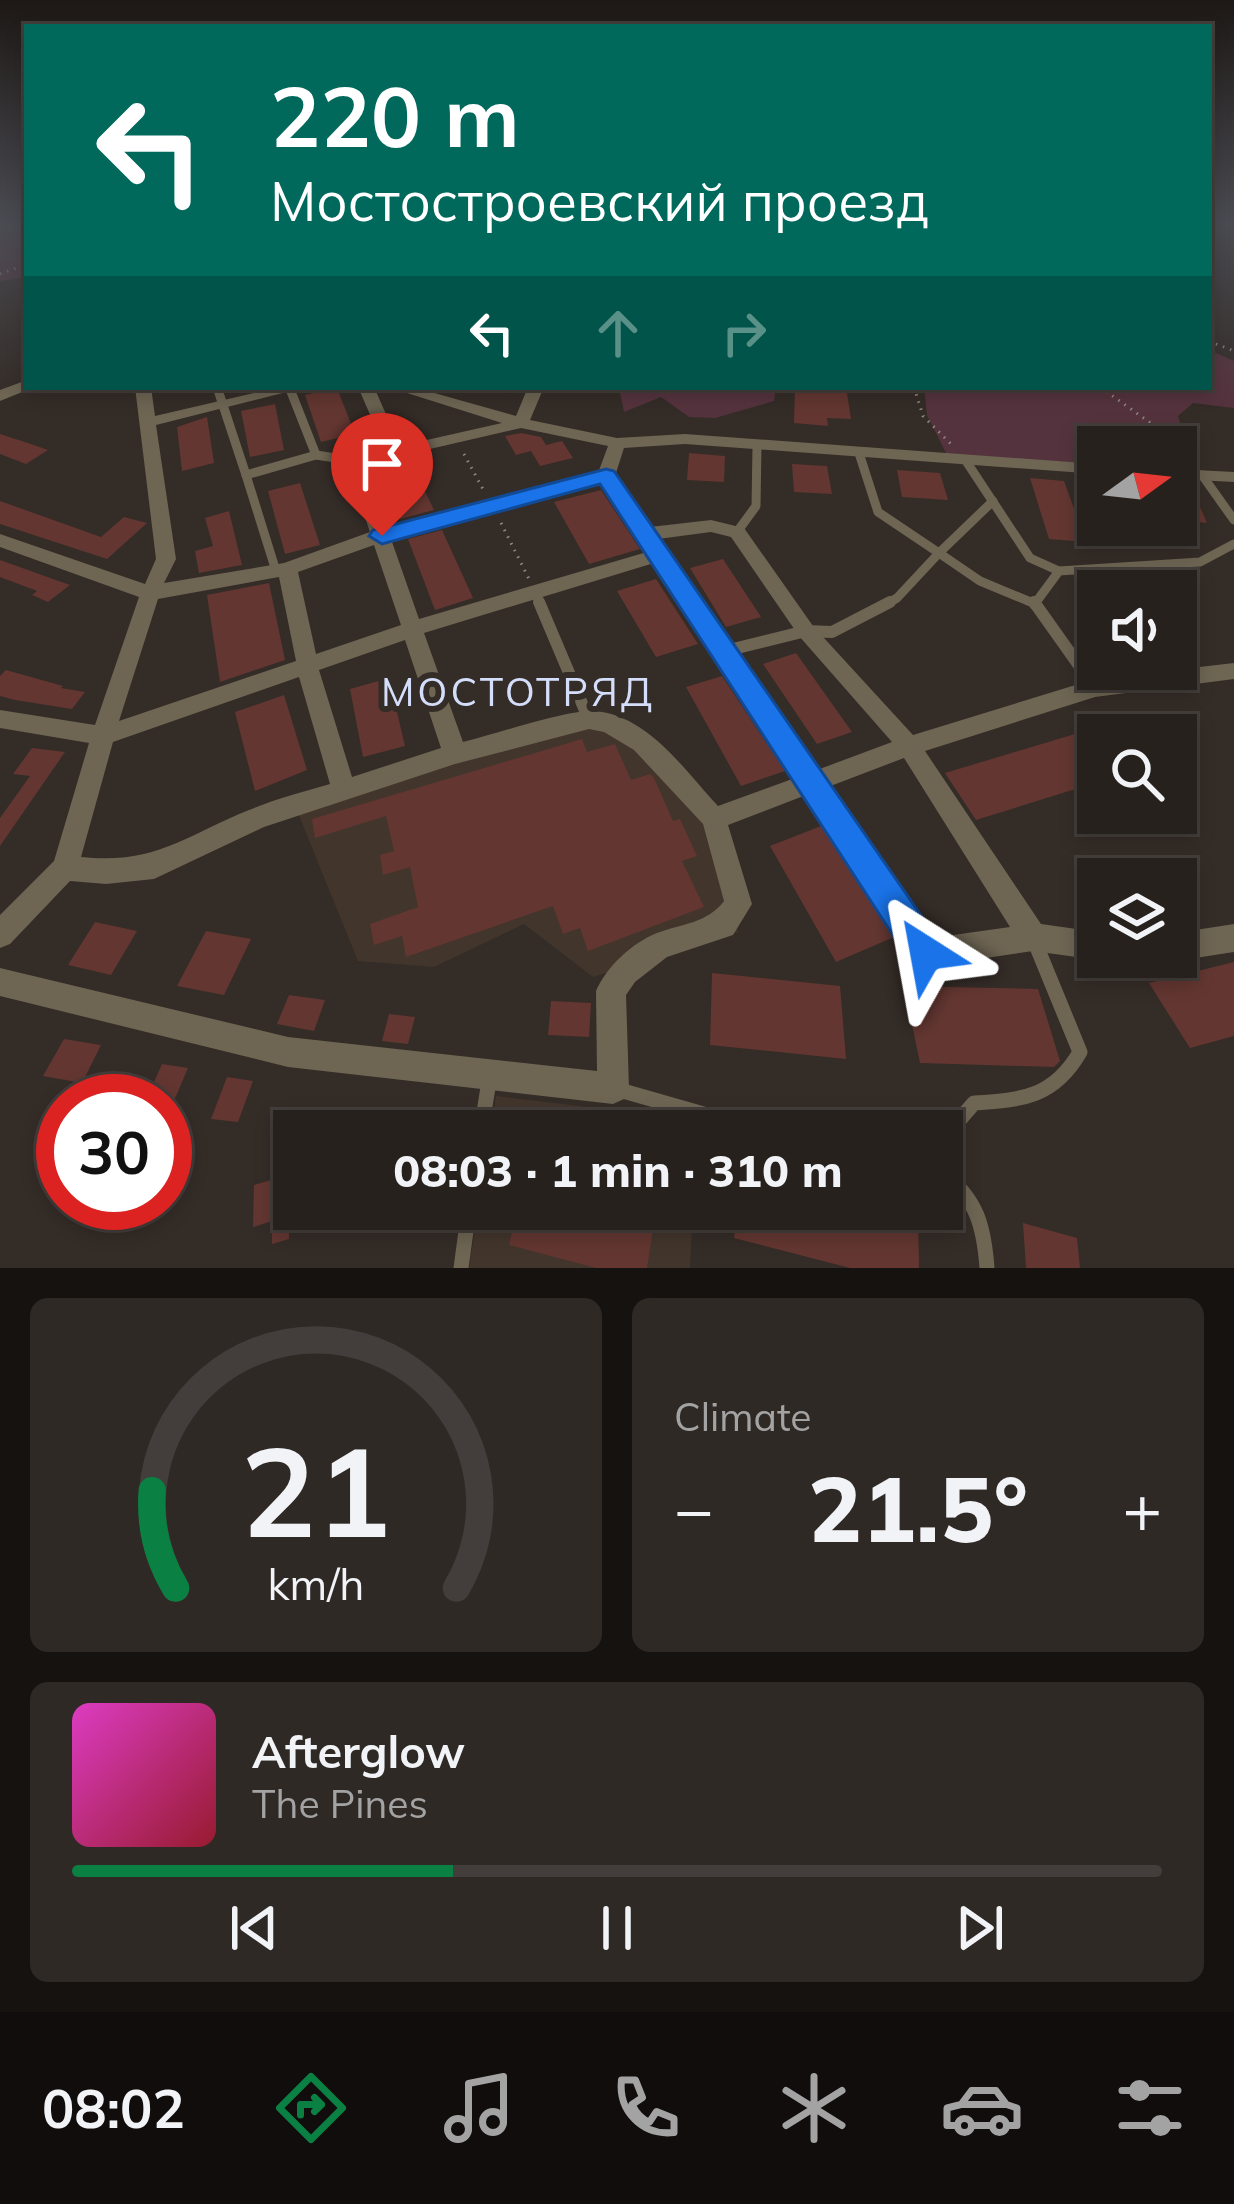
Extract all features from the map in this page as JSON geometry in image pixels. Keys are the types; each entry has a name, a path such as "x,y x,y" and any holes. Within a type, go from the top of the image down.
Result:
{"street":[{"path":"0,934 65,868 103,736 150,593 166,559 143,390"},
{"path":"148,422 219,396 276,390"},
{"path":"367,390 395,452"},
{"path":"406,390 521,424 617,443 685,439 1077,468"},
{"path":"521,424 535,390"},
{"path":"455,754 416,628 355,461 521,424"},
{"path":"606,476 617,443"},
{"path":"1197,475 1234,477"},
{"path":"0,540 150,593 281,570 382,536 606,476"},
{"path":"606,476 926,953 1033,938 1077,943"},
{"path":"0,719 103,736 535,591 711,526 737,532 806,631 909,746 1033,938"},
{"path":"281,570 344,791"},
{"path":"1197,676 1234,671"},
{"path":"714,819 909,746 1089,690"},
{"path":"0,982 288,1052 613,1088 611,991 625,972 659,946 724,926 737,904 714,819 627,730 607,720 589,720 455,754 257,818 154,867 106,872 65,868"},
{"path":"1197,944 1234,938"}],"lane":[{"path":"296,390 316,455"},
{"path":"219,396 281,570"},
{"path":"737,532 756,506 757,445"},
{"path":"859,453 878,512 980,581 1034,603 1077,663"},
{"path":"246,475 316,455 355,461"},
{"path":"966,461 1030,558 1059,572 1200,562 1234,544"},
{"path":"1202,475 1234,520"},
{"path":"722,652 806,631 832,632 897,598 993,501"},
{"path":"1034,603 1059,572"},
{"path":"535,591 589,720"},
{"path":"963,1116 974,1103 1039,1098 1066,1080 1080,1052 1033,938"},
{"path":"484,1110 490,1075"},
{"path":"613,1088 702,1110"},
{"path":"963,1186 982,1213 987,1268"},
{"path":"460,1268 466,1230"}],"path":[{"path":"915,390 923,416 966,461"},
{"path":"941,390 948,391"},
{"path":"1104,390 1173,439 1202,475"}],"shaded area":[{"path":"1212,351 1234,361 1234,408 1193,403 1178,416 1181,426 1077,426 1077,463 947,455 927,415 924,390 1212,390"},
{"path":"776,390 774,401 715,418 689,417 661,397 624,412 620,393"},
{"path":"607,720 715,821 738,932 593,977 524,924 434,967 358,961 295,806"},
{"path":"496,1096 614,1110 494,1110"},
{"path":"475,1230 692,1230 690,1268 469,1268"}],"building":[{"path":"338,390 355,434 321,442 305,395"},
{"path":"795,390 846,390 851,419 827,418 828,426 794,423"},
{"path":"275,404 284,450 250,457 241,411"},
{"path":"207,417 214,463 182,471 177,427"},
{"path":"0,434 48,450 26,464 0,454"},
{"path":"505,436 541,437 546,445 562,441 573,458 540,466 531,451 516,455"},
{"path":"689,453 725,456 724,482 687,480"},
{"path":"410,460 434,510 400,519 378,468"},
{"path":"792,464 827,466 832,494 794,492"},
{"path":"897,470 940,473 948,500 902,497"},
{"path":"1030,478 1064,481 1077,517 1077,541 1049,539"},
{"path":"300,483 320,545 285,554 268,491"},
{"path":"601,490 640,549 589,564 554,502"},
{"path":"1197,500 1207,523 1197,522"},
{"path":"0,501 101,537 124,517 147,523 107,559 0,524"},
{"path":"229,511 242,565 199,573 195,551 213,546 205,518"},
{"path":"442,530 473,598 435,610 408,539"},
{"path":"723,559 761,617 726,627 690,568"},
{"path":"0,560 70,585 48,602 32,595 37,591 0,577"},
{"path":"656,579 698,644 656,657 617,591"},
{"path":"269,583 285,660 220,682 207,595"},
{"path":"796,653 852,732 817,744 763,664"},
{"path":"6,670 85,692 72,709 0,696 0,676"},
{"path":"722,676 785,771 741,786 686,687"},
{"path":"389,678 405,746 363,757 350,689"},
{"path":"284,695 307,770 255,791 235,712"},
{"path":"1077,733 1077,789 976,820 945,773"},
{"path":"582,739 587,752 615,744 631,780 650,774 654,778 673,821 680,819 697,856 682,861 704,907 588,951 580,928 563,934 553,906 406,957 402,936 374,945 370,924 418,907 410,867 383,875 380,855 394,851 386,816 315,838 312,819"},
{"path":"32,748 65,752 0,846 0,818 30,776 13,774"},
{"path":"821,826 894,937 836,962 770,846"},
{"path":"95,922 137,931 111,975 68,965"},
{"path":"206,931 251,939 224,995 177,986"},
{"path":"1234,962 1234,1036 1190,1048 1149,983 1197,978 1197,971"},
{"path":"712,973 840,986 846,1059 710,1045"},
{"path":"904,986 1038,989 1060,1061 1054,1067 920,1063"},
{"path":"289,995 325,1000 314,1031 277,1024"},
{"path":"551,1001 591,1003 589,1037 548,1035"},
{"path":"389,1014 415,1017 408,1044 382,1041"},
{"path":"64,1039 101,1045 86,1074 44,1074"},
{"path":"162,1064 188,1068 185,1074 158,1074"},
{"path":"227,1077 253,1081 238,1122 211,1119"},
{"path":"273,1179 273,1230 289,1230 289,1239 272,1244 272,1221 253,1227 254,1185"},
{"path":"1023,1223 1077,1238 1080,1268 1026,1268"},
{"path":"512,1230 653,1230 647,1268 596,1268 509,1245"},
{"path":"735,1230 918,1230 919,1268 850,1268 734,1238"}],"district":[{"name":"МОСТОТРЯД","path":"518,691"}],"route":[{"path":"382,536 606,476 926,953"}]}
